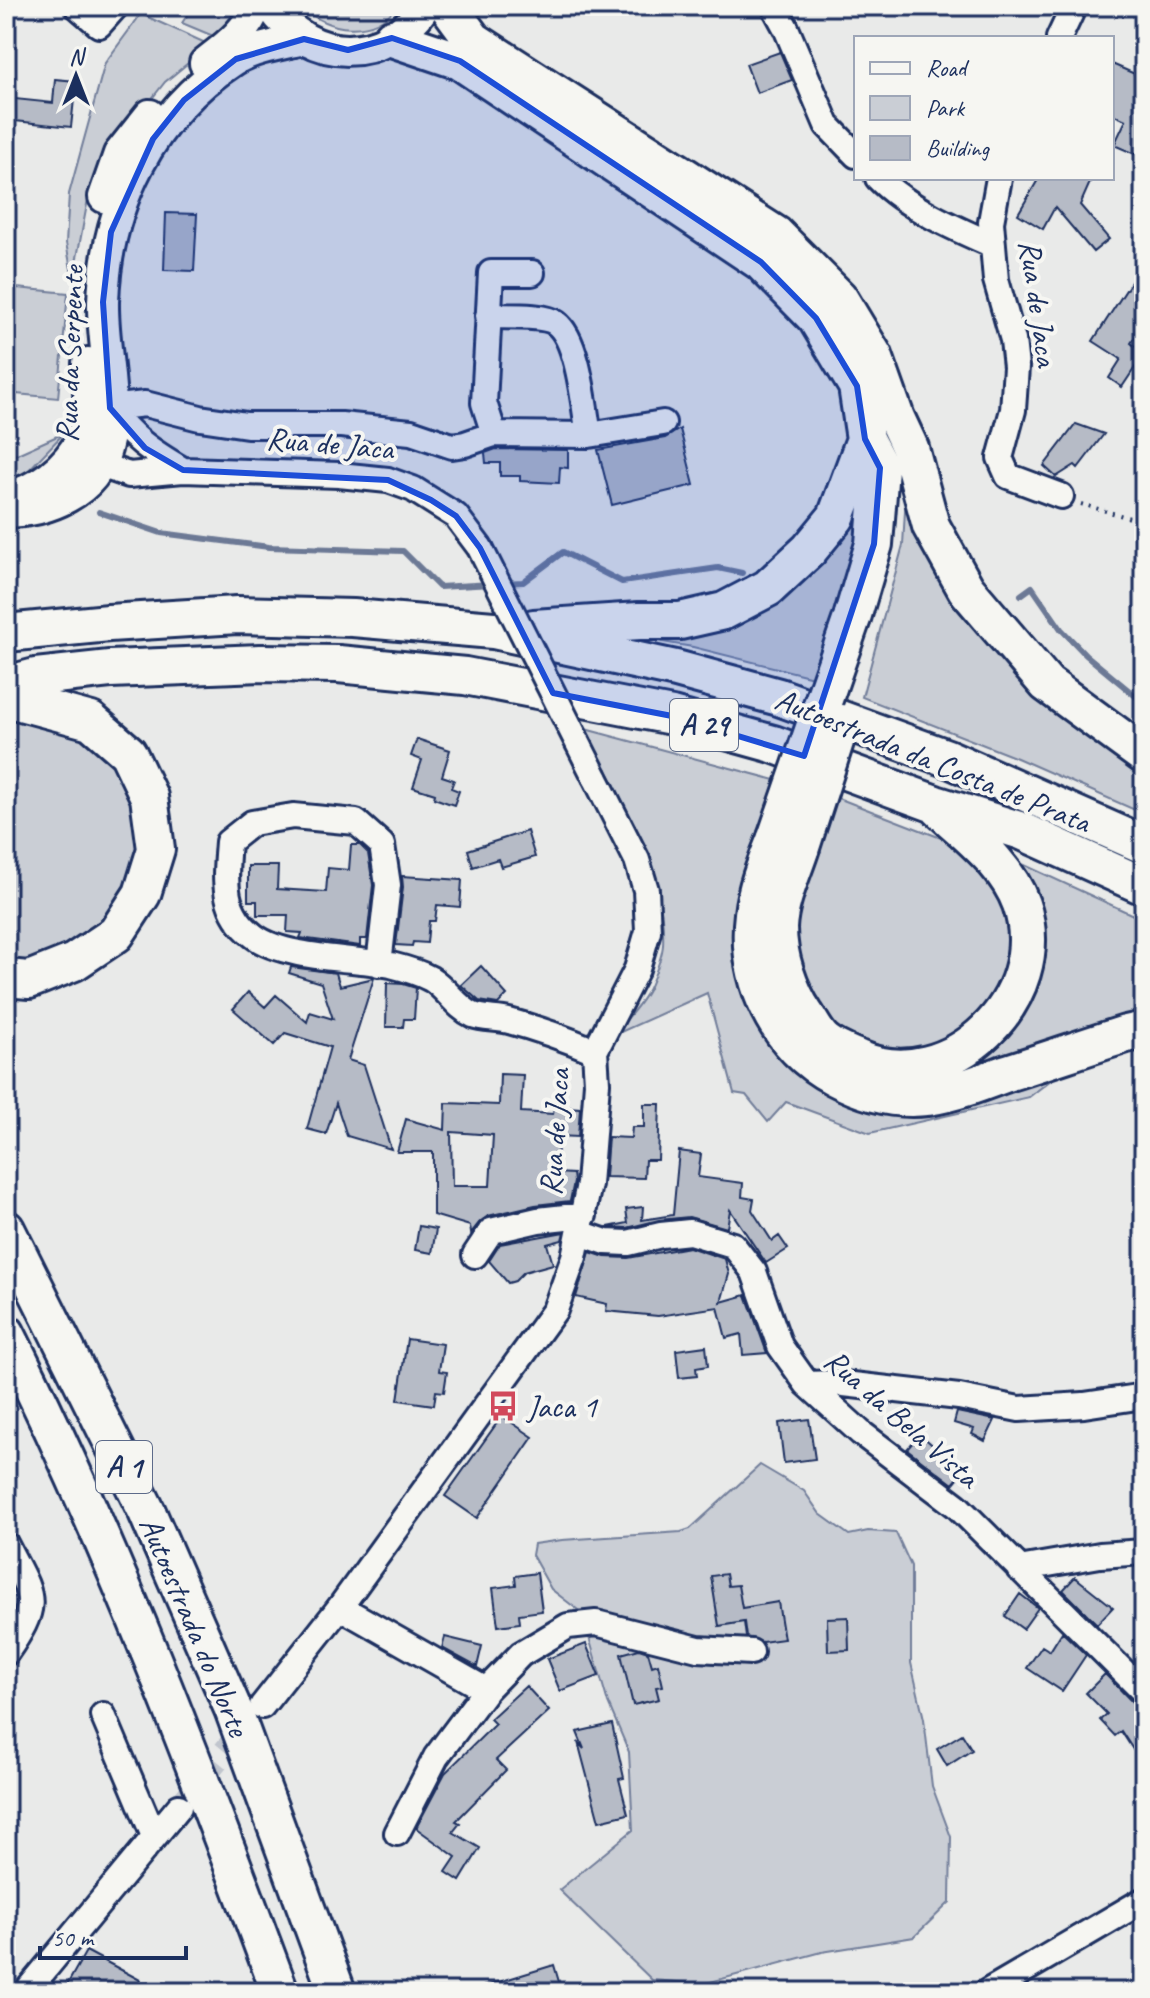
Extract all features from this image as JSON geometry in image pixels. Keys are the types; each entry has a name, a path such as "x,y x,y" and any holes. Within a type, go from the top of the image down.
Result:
{"highway":[{"path":"448,6 473,40 776,235 839,298 874,356 910,448 931,526 966,589 1047,684 1144,755"},
{"path":"392,38 460,61 761,262 816,318 857,386 865,439 880,468 874,544 862,622"},
{"path":"896,418 900,503 893,553 862,622 788,842 778,926 780,950 794,998 822,1039 869,1064 903,1068 932,1064 961,1052 987,1032 1010,1003 1022,977 1026,954 1021,904 1003,871 935,804"},
{"path":"493,630 680,621 724,611 768,588 809,550 836,517 865,439"},
{"name":"Autoestrada da Costa de Prata","path":"7,632 237,615 353,618 493,630 676,669 779,697 947,758 1144,845"},
{"name":"Autoestrada da Costa de Prata","path":"6,685 36,677 110,669 247,663 338,664 465,676 672,716 773,744 935,804 1022,831 1144,886"},
{"path":"6,698 91,721 128,753 149,797 156,849 142,894 116,934 74,962 29,980 6,978"},
{"path":"788,842 760,878 753,915 753,956 765,1001 783,1035 802,1055 858,1090 893,1097 927,1097 1144,1030"},
{"name":"Autoestrada do Norte","path":"6,1229 147,1512 233,1709 337,1992"},
{"name":"Autoestrada do Norte","path":"6,1333 107,1548 190,1749 280,1992"}],"main road":[{"name":"Rua da Serpente","path":"6,498 42,482 58,470 82,438 90,395 86,309 94,227 119,154 168,92 232,42 252,18 256,6"},
{"path":"271,6 286,25 304,39 325,48 348,50 371,47 392,38 410,25 425,6"},
{"name":"Rua da Serpente","path":"6,512 27,512 53,505 79,490 100,465 107,448 110,408 103,302 111,232 130,178 153,139 184,100 236,59 304,39"},
{"path":"82,438 100,465"},
{"name":"Rua de Jaca","path":"58,470 100,465"}],"street":[{"path":"77,6 99,25 116,6"},
{"path":"774,6 827,125 854,153"},
{"path":"1060,36 1074,6"},
{"path":"880,180 891,191 965,233 993,245"},
{"name":"Rua de Jaca","path":"999,180 991,222 996,280 1013,340 1016,367 1013,410 1000,458 1008,476 1061,496"},
{"path":"494,434 484,403 491,273 532,273"},
{"path":"488,316 555,322 571,340 589,435"},
{"path":"110,408 145,404 200,418 247,425 341,425 411,432 452,446 494,434 589,435 663,423"},
{"name":"Rua de Jaca","path":"110,408 124,428 145,448 183,470"},
{"name":"Rua de Jaca","path":"100,465 129,475 183,470 339,475 388,480 413,489 456,516 480,548 637,860 649,912 648,931 637,969 595,1051 597,1083 589,1184 582,1224 555,1310 340,1607 262,1706"},
{"path":"379,964 388,885 382,845 356,822 293,816 252,823 228,842 225,880 231,913 256,938 290,951 391,966 431,979 473,1015 496,1017 549,1031 595,1051"},
{"path":"475,1255 491,1231 538,1220 582,1224"},
{"name":"Rua da Bela Vista","path":"582,1224 606,1242 628,1243 690,1232 733,1245 754,1272 780,1346 807,1384 861,1433 957,1506 1144,1692"},
{"path":"807,1384 835,1383 959,1397 1019,1409 1084,1405 1144,1396"},
{"path":"6,1545 31,1595 27,1623 6,1653"},
{"path":"1019,1569 1100,1555 1144,1552"},
{"path":"340,1607 486,1690"},
{"path":"397,1833 436,1757 486,1690 521,1654 568,1626 596,1623 698,1649 751,1652"},
{"path":"103,1715 154,1836"},
{"path":"26,1992 179,1807"},
{"path":"987,1992 1144,1900"}],"path":[{"path":"1061,496 1144,522"}],"highlighted area":[{"path":"392,38 460,61 761,262 816,318 857,386 865,439 880,468 874,544 804,756 672,716 553,693 480,548 456,516 431,500 388,480 183,470 145,448 110,408 103,302 111,232 153,139 184,100 236,59 304,39 348,50"}],"green space":[{"path":"193,6 238,6 236,18 218,38 182,23"},
{"path":"301,6 397,6 375,23 350,28 324,21"},
{"path":"141,14 210,45 165,82 113,148 88,199 73,279 66,243 69,194 105,63"},
{"path":"6,287 68,293 58,398 6,393"},
{"path":"64,433 24,475 6,481 6,459"},
{"path":"907,476 949,579 1144,765 1144,814 1017,758 862,697 903,545"},
{"path":"857,480 858,507 852,557 841,605 817,678 693,647 607,633 746,614"},
{"path":"6,719 71,730 105,755 129,788 142,836 121,909 51,960 6,966"},
{"path":"585,729 779,781 743,988 786,1065 832,1095 874,1112 939,1107 1069,1066 1029,1097 870,1133 786,1102 768,1122 746,1095 734,1093 707,993 614,1035 643,999 654,976 663,945 662,918 649,862 638,834"},
{"path":"830,795 941,838 977,863 1005,904 1010,928 1010,953 1000,996 955,1044 888,1057 835,1030 810,1004 793,947 796,903"},
{"path":"1007,857 1144,920 1144,1023 952,1076 985,1054 1006,1033 1020,1010"},
{"path":"760,1465 804,1491 820,1514 849,1535 868,1531 896,1533 911,1566 911,1663 924,1719 932,1786 951,1837 950,1902 914,1937 822,1952 703,1984 652,1980 559,1890 633,1830 629,1752 608,1703 582,1613 551,1589 532,1555 534,1544 690,1529"}],"building":[{"path":"780,52 792,80 757,93 746,64"},
{"path":"1114,65 1144,78 1144,158 1114,145 1126,120 1114,115"},
{"path":"55,79 76,81 71,127 6,120 6,98 53,103"},
{"path":"1038,180 1091,180 1080,205 1109,239 1093,252 1055,207 1043,229 1018,214"},
{"path":"166,213 197,214 194,271 164,270"},
{"path":"1135,276 1144,286 1144,323 1131,343 1144,354 1122,387 1109,378 1121,359 1093,341"},
{"path":"1076,424 1104,434 1078,468 1075,465 1056,477 1044,466"},
{"path":"680,429 694,485 612,505 598,450 665,438"},
{"path":"496,449 568,450 568,468 560,467 559,483 520,481 520,476 500,476 500,463 486,463 485,453"},
{"path":"417,739 450,750 442,776 454,780 451,788 459,791 454,805 434,798 435,794 413,787 422,760 411,756"},
{"path":"527,831 535,857 501,867 498,859 473,867 468,850"},
{"path":"351,845 360,845 368,853 373,885 367,939 360,939 360,946 300,938 302,933 287,932 288,915 257,915 257,901 248,901 248,866 278,866 277,889 326,892 328,868 349,870"},
{"path":"402,876 462,880 460,907 437,905 435,921 429,921 427,943 396,945"},
{"path":"481,966 507,995 498,1004 479,1001 461,985"},
{"path":"291,967 336,973 340,986 374,978 348,1060 364,1065 391,1149 347,1136 336,1103 326,1134 307,1129 330,1047 285,1033 274,1045 233,1009 248,992 265,1007 276,995 307,1022 310,1012 333,1019 321,983 289,973"},
{"path":"387,983 416,988 414,1019 404,1019 403,1027 386,1027"},
{"path":"500,1074 523,1075 521,1112 553,1114 554,1106 580,1108 578,1137 558,1136 557,1173 573,1174 570,1201 488,1216 471,1233 470,1226 433,1215 433,1152 397,1152 406,1119 445,1130 446,1103 499,1105","holes":["451,1132 493,1135 490,1186 452,1186"]},
{"path":"644,1104 660,1104 658,1160 645,1160 644,1178 605,1177 608,1137 631,1138 632,1127 644,1127"},
{"path":"679,1151 701,1154 698,1177 743,1183 742,1197 754,1199 752,1210 772,1241 779,1236 788,1249 766,1263 730,1210 727,1228 689,1217 627,1228 608,1227 628,1223 626,1209 643,1207 642,1220 673,1215"},
{"path":"419,1226 436,1229 432,1253 415,1250"},
{"path":"564,1232 562,1240 547,1244 553,1264 524,1272 515,1281 508,1283 489,1261 500,1244"},
{"path":"689,1247 725,1259 729,1274 721,1302 746,1295 767,1353 743,1355 741,1334 726,1338 718,1307 658,1316 606,1311 607,1304 576,1297 590,1252 605,1257 628,1258"},
{"path":"407,1339 443,1344 439,1371 447,1372 444,1392 436,1391 434,1405 398,1400"},
{"path":"706,1346 708,1366 696,1368 697,1376 679,1378 676,1350"},
{"path":"957,1412 995,1420 985,1441 972,1434 974,1429 954,1423"},
{"path":"502,1416 533,1437 477,1518 445,1496"},
{"path":"809,1419 815,1459 784,1463 779,1423"},
{"path":"920,1434 963,1472 953,1484 907,1449"},
{"path":"537,1573 542,1611 519,1614 520,1623 498,1626 493,1588 516,1585 515,1576"},
{"path":"726,1574 728,1586 738,1585 742,1608 778,1602 784,1639 762,1642 746,1637 744,1622 719,1626 711,1576"},
{"path":"1075,1577 1113,1607 1097,1624 1063,1590"},
{"path":"1020,1594 1038,1608 1023,1629 1005,1616"},
{"path":"848,1617 849,1650 828,1651 827,1618"},
{"path":"1062,1632 1086,1655 1062,1691 1027,1668 1042,1646 1050,1651"},
{"path":"445,1637 482,1646 477,1667 442,1648"},
{"path":"586,1644 599,1676 560,1691 547,1659"},
{"path":"639,1649 648,1652 652,1666 658,1664 663,1686 656,1687 659,1699 633,1705 621,1654"},
{"path":"1105,1674 1133,1703 1144,1707 1144,1744 1134,1751 1121,1731 1115,1736 1100,1720 1107,1714 1086,1693"},
{"path":"526,1686 549,1711 496,1760 506,1770 456,1821 460,1823 453,1832 480,1848 460,1881 446,1872 456,1857 416,1828 445,1773 495,1724 490,1719"},
{"path":"612,1724 624,1778 619,1779 628,1814 599,1821 578,1742 584,1749 577,1732"},
{"path":"962,1734 972,1750 947,1766 937,1749"},
{"path":"86,1951 140,1980 133,1992 63,1992"},
{"path":"554,1965 562,1992 479,1992 479,1988"}],"waterway":[{"path":"99,512 161,533 269,547 403,551 439,587 492,584"},
{"path":"503,583 523,582 563,552 622,582 718,568 742,573"},
{"path":"1021,595 1032,587 1061,629 1086,655 1144,703"}],"tunnel":[{"path":"179,1807 249,1722"}],"place":[{"name":"Jaca 1","path":"503,1406"}]}
